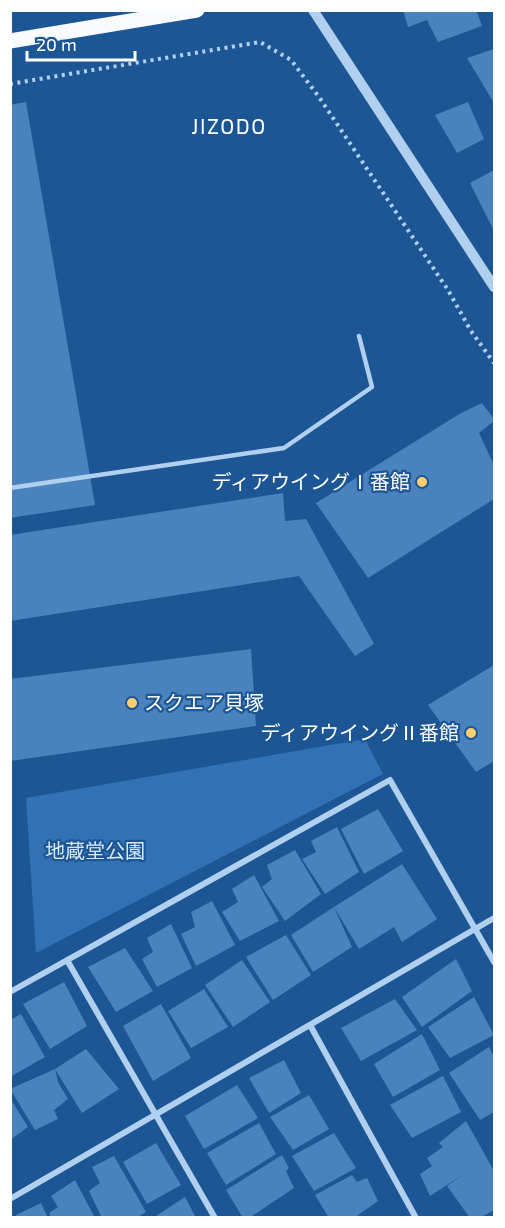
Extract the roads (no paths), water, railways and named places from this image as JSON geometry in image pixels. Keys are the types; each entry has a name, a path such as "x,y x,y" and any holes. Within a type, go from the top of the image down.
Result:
{"main road":[{"path":"10,41 197,10"}],"street":[{"path":"313,10 495,286"},
{"path":"10,992 390,780 495,962"},
{"path":"10,1199 495,918"},
{"path":"67,960 215,1218"},
{"path":"310,1025 416,1218"}],"lane":[{"path":"10,488 284,448 372,387 358,336"}],"place":[{"name":"ディアウイングⅠ番館","path":"422,482"},
{"name":"スクエア貝塚","path":"132,703"},
{"name":"ディアウイングⅡ番館","path":"471,733"}],"district":[{"name":"JIZODO","path":"229,127"}],"park label":[{"name":"地蔵堂公園","path":"95,851"}]}
